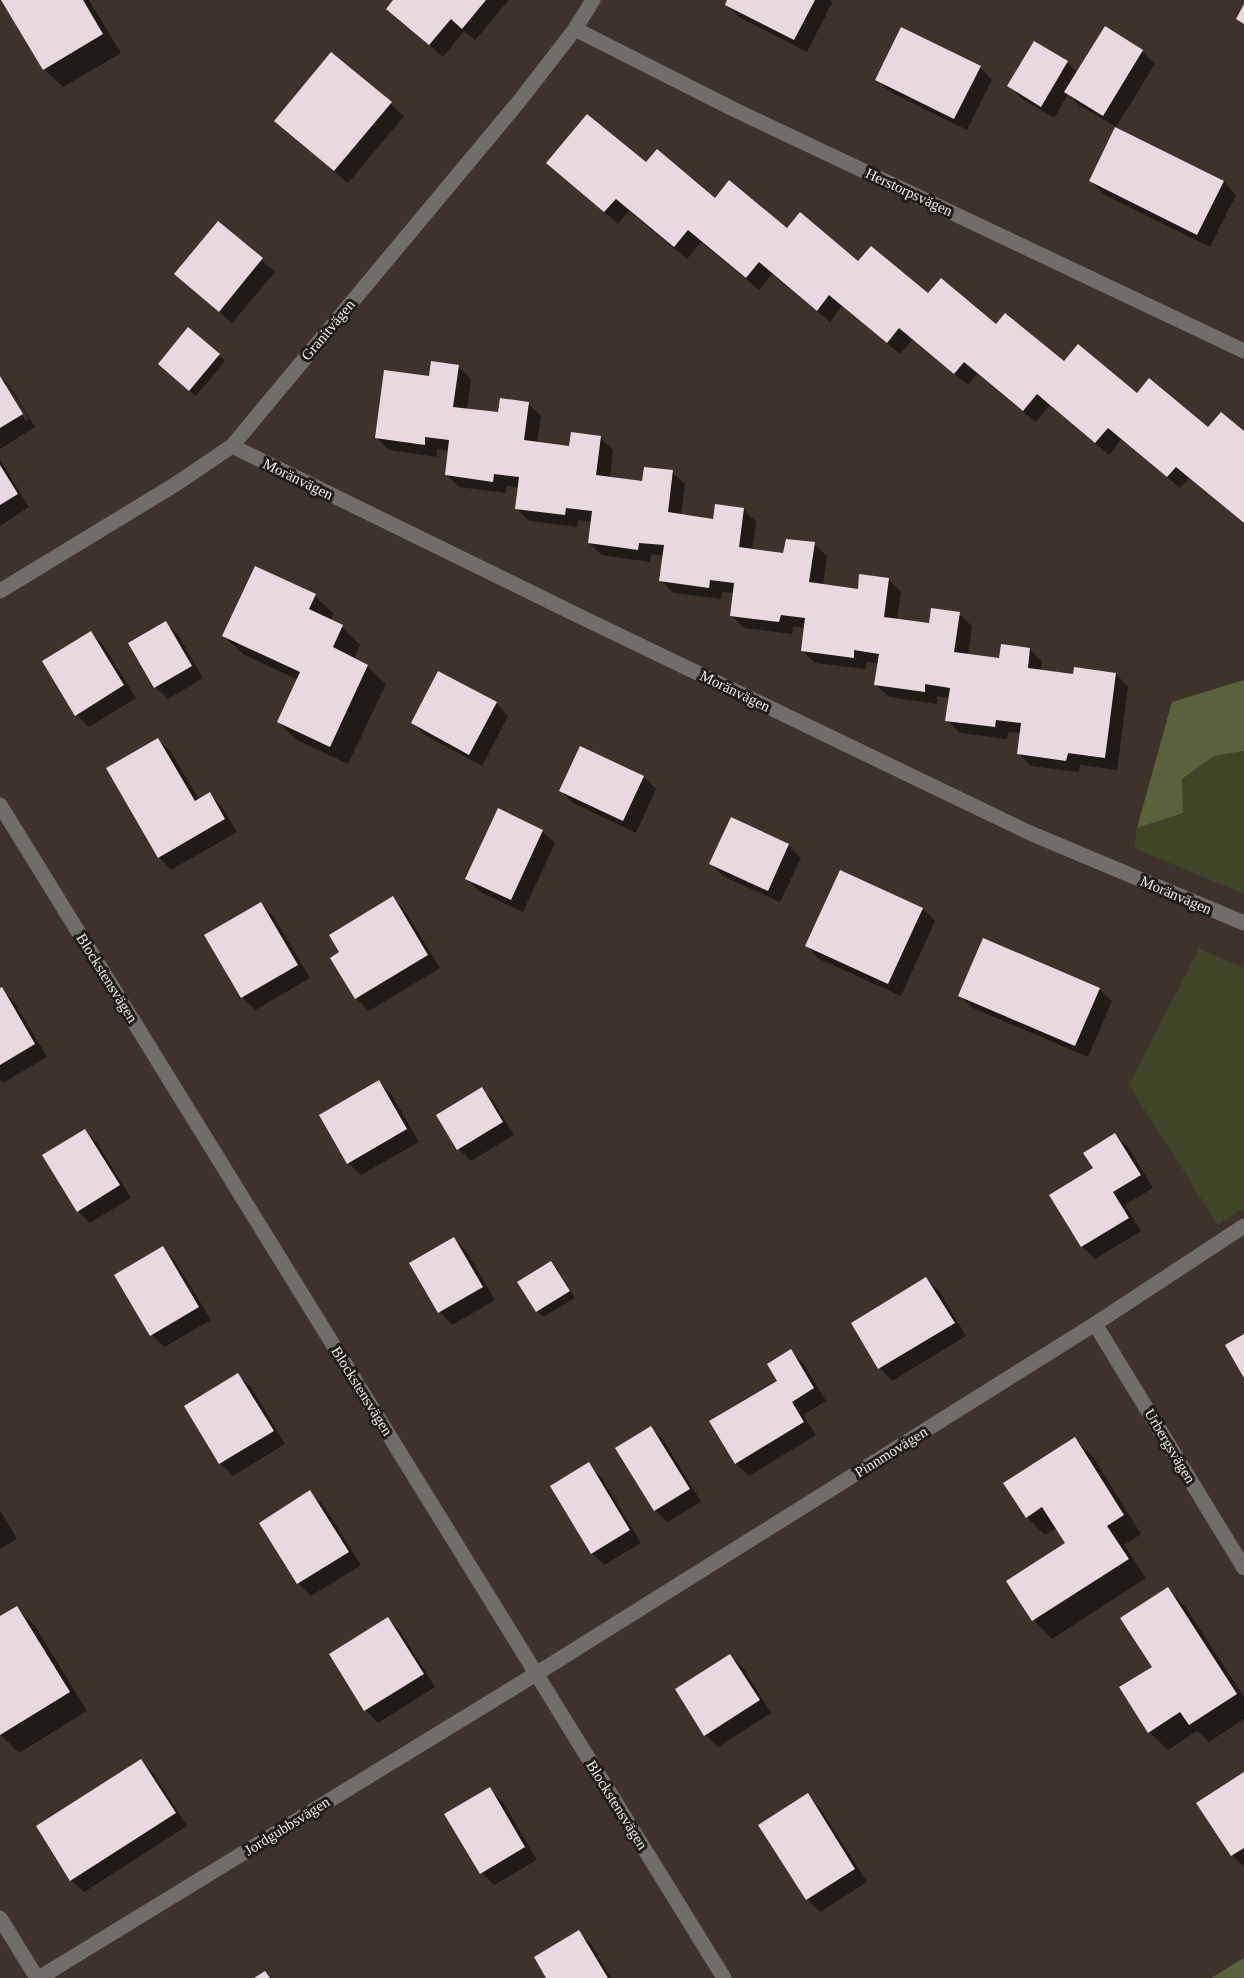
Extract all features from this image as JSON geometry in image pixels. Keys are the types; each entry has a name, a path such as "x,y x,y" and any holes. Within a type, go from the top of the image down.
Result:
{"street":[{"name":"Granitvägen","path":"0,591 176,484 232,446 514,108 575,29 593,0"},
{"name":"Herstorpsvägen","path":"575,29 733,109 1244,351"},
{"name":"Moränvägen","path":"232,446 588,621 1030,833 1244,923"},
{"name":"Blockstensvägen","path":"0,805 724,1978"},
{"name":"Pinnmovägen","path":"536,1674 1095,1324 1244,1226"},
{"name":"Urbergsvägen","path":"1095,1324 1244,1568"},
{"name":"Jordgubbsvägen","path":"38,1978 536,1674"},
{"path":"0,1918 38,1978"}],"green space":[{"path":"1244,680 1244,751 1214,756 1182,779 1183,813 1137,828 1172,702"},
{"path":"1244,751 1244,894 1134,848 1137,828 1183,813 1182,779 1214,756"},
{"path":"1199,949 1244,968 1244,1208 1218,1225 1129,1085"},
{"path":"1244,1958 1244,1978 1211,1978"}],"building":[{"path":"1,0 83,0 103,34 43,70"},
{"path":"393,0 486,0 462,29 451,19 429,45 386,9"},
{"path":"727,0 815,0 794,40 725,5"},
{"path":"1244,4 1244,24 1236,19"},
{"path":"1105,26 1143,50 1103,116 1064,92"},
{"path":"901,27 981,66 954,119 875,80"},
{"path":"1034,41 1068,61 1041,107 1007,86"},
{"path":"331,52 392,102 334,171 274,121"},
{"path":"587,114 646,162 657,149 715,198 729,180 787,228 800,212 858,261 871,246 928,293 941,278 996,324 1005,313 1064,361 1078,344 1137,393 1149,378 1208,427 1221,412 1244,431 1244,523 1176,467 1167,477 1108,428 1095,443 1037,394 1023,411 964,362 954,374 899,328 887,343 829,295 817,311 759,262 746,278 688,230 674,247 616,199 604,212 546,163"},
{"path":"1115,127 1224,181 1197,235 1089,181"},
{"path":"218,221 263,258 219,312 174,274"},
{"path":"188,327 220,354 189,391 158,364"},
{"path":"431,361 459,365 453,407 498,412 500,398 529,402 524,440 569,446 571,432 601,436 596,475 642,481 644,467 673,470 668,512 713,519 715,504 744,508 739,547 783,553 786,539 815,542 809,582 858,589 859,574 889,578 884,617 929,623 931,608 960,612 954,652 999,658 1001,644 1030,648 1028,668 1073,674 1074,667 1116,673 1105,758 1068,753 1066,761 1017,754 1021,723 996,720 995,727 945,721 950,688 925,684 925,692 874,685 879,654 854,650 854,658 801,651 805,618 781,615 779,622 730,616 734,583 710,580 709,588 659,581 664,545 639,543 638,550 588,543 592,511 566,508 565,515 515,509 519,477 494,474 493,482 445,475 449,440 425,437 425,445 375,438 384,370 429,376"},
{"path":"0,376 23,414 0,428"},
{"path":"0,465 18,494 0,505"},
{"path":"255,566 316,594 309,609 343,625 333,647 368,665 330,747 277,722 300,672 222,636"},
{"path":"166,621 192,666 154,688 128,643"},
{"path":"91,631 124,685 75,716 42,661"},
{"path":"438,671 497,702 469,755 411,723"},
{"path":"158,738 195,801 210,792 225,819 158,858 106,768"},
{"path":"580,746 644,776 623,821 559,791"},
{"path":"498,808 543,830 511,900 465,879"},
{"path":"731,817 789,844 768,891 709,864"},
{"path":"840,870 923,908 888,984 805,946"},
{"path":"393,896 428,955 355,999 330,958 339,952 329,935"},
{"path":"261,902 298,965 241,998 204,935"},
{"path":"983,938 1100,988 1075,1046 958,996"},
{"path":"2,987 35,1044 0,1065 0,988"},
{"path":"379,1080 407,1129 347,1164 319,1115"},
{"path":"482,1087 503,1122 457,1150 436,1115"},
{"path":"85,1129 120,1185 77,1212 42,1155"},
{"path":"1115,1133 1141,1175 1113,1192 1129,1218 1081,1247 1049,1195 1093,1168 1083,1153"},
{"path":"454,1237 483,1287 438,1313 409,1263"},
{"path":"163,1246 199,1307 150,1336 114,1275"},
{"path":"551,1261 570,1291 536,1312 517,1282"},
{"path":"926,1277 955,1323 878,1369 851,1323"},
{"path":"1244,1334 1244,1378 1225,1345"},
{"path":"791,1349 814,1388 792,1402 804,1422 735,1464 709,1421 777,1381 767,1364"},
{"path":"238,1373 274,1431 219,1464 184,1406"},
{"path":"651,1426 690,1489 654,1511 615,1448"},
{"path":"1075,1437 1124,1515 1107,1526 1129,1559 1032,1621 1006,1581 1065,1543 1042,1507 1026,1518 1003,1483"},
{"path":"589,1462 630,1530 591,1554 550,1486"},
{"path":"310,1490 349,1552 297,1584 259,1523"},
{"path":"1168,1587 1237,1694 1189,1725 1180,1712 1148,1733 1119,1687 1152,1667 1120,1618"},
{"path":"17,1606 70,1692 0,1735 0,1616"},
{"path":"388,1617 424,1674 364,1711 329,1654"},
{"path":"730,1654 760,1700 704,1736 675,1689"},
{"path":"141,1759 176,1813 70,1881 36,1826"},
{"path":"1244,1772 1244,1848 1231,1856 1196,1803"},
{"path":"490,1787 525,1847 480,1874 444,1814"},
{"path":"808,1793 855,1869 806,1900 758,1825"},
{"path":"579,1930 608,1978 546,1978 534,1957"},
{"path":"265,1971 270,1978 254,1978"}]}
